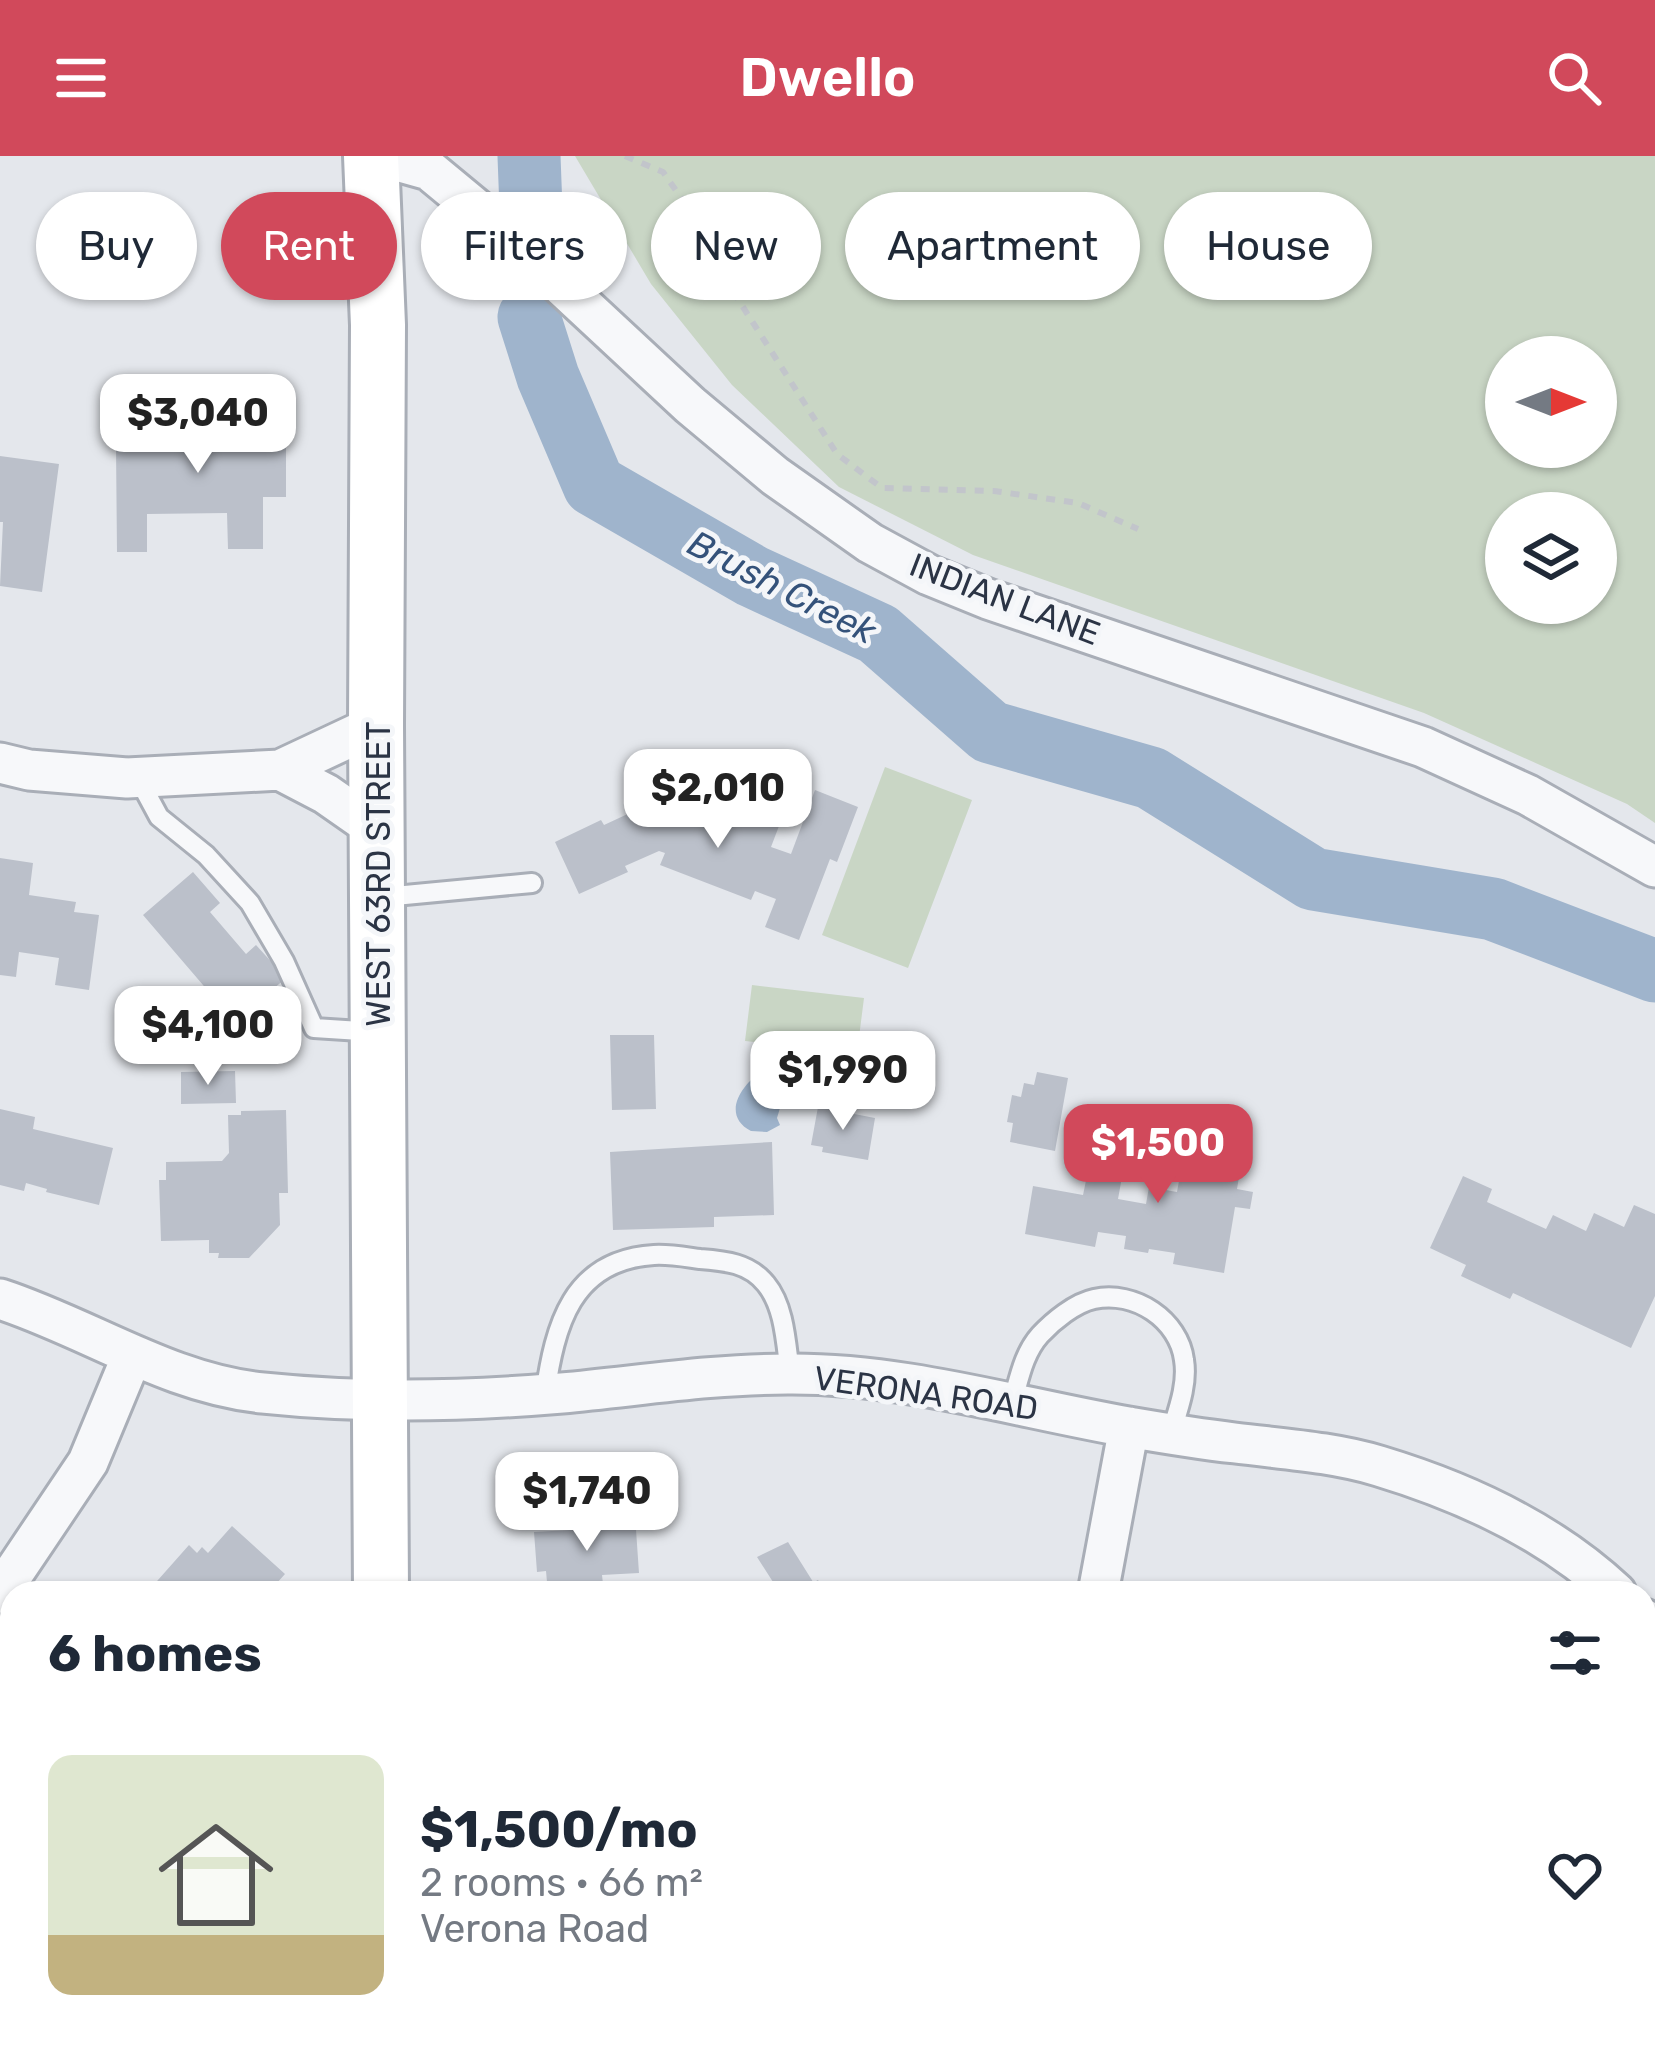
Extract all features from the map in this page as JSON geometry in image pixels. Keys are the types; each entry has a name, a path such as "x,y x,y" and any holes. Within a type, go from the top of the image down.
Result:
{"main road":[{"name":"WEST 63RD STREET","path":"375,156 381,1581"}],"street":[{"name":"INDIAN LANE","path":"375,156 429,170 775,476 870,542 929,575 1423,747 1528,795 1655,867"},
{"path":"0,763 28,770 138,778 280,770 376,725"},
{"path":"280,770 326,794 379,831"},
{"name":"VERONA ROAD","path":"0,1299 205,1383 260,1393 496,1397 790,1373 920,1386 1129,1427 1292,1449 1376,1465 1471,1499 1528,1528 1600,1581"},
{"path":"8,1581 88,1462 132,1356"},
{"path":"1100,1581 1129,1427"}],"lane":[{"path":"138,778 159,818 206,855 250,903 284,961 314,1028 380,1032"},
{"path":"379,898 532,883"},
{"path":"545,1394 563,1313 589,1280 620,1260 655,1255 749,1267 770,1288 782,1321 790,1373"},
{"path":"1012,1403 1025,1358 1039,1336 1066,1313 1093,1299 1120,1299 1145,1306 1169,1324 1181,1343 1184,1387 1171,1433"}],"path":[{"path":"625,156 663,172 837,454 883,488 994,491 1078,503 1138,529"}],"green space":[{"path":"575,156 1655,156 1655,823 1627,804 1424,713 973,555 839,487 732,385 664,300 821,300 821,192 651,192 651,284 627,244 627,192 596,192"},
{"path":"885,767 972,800 908,968 822,935"},
{"path":"752,985 864,998 857,1053 745,1041"}],"water":[{"path":"771,1066 791,1078 790,1102 780,1108 780,1125 767,1132 751,1131 736,1115 736,1105 753,1078"},
{"path":"1095,1105 1161,1117 1155,1151 1089,1138"}],"building":[{"path":"158,385 183,385 183,394 190,400 190,435 225,429 286,432 286,497 263,497 263,549 228,549 227,513 147,514 147,552 117,552 116,447 142,443 142,448 158,448"},
{"path":"0,456 59,464 42,592 0,586"},
{"path":"815,790 858,807 837,862 830,859 799,940 765,927 776,899 755,891 751,900 660,865 665,853 659,851 625,866 628,872 579,894 555,842 660,799 681,808 687,791 779,826 771,847 791,854"},
{"path":"0,858 33,863 29,895 76,902 74,912 99,915 89,990 55,985 59,958 19,952 16,977 0,975"},
{"path":"193,872 220,903 210,912 246,954 256,945 286,978 251,1008 237,992 221,1006 143,915"},
{"path":"610,1035 654,1035 656,1109 612,1110"},
{"path":"235,1071 236,1103 181,1104 181,1072"},
{"path":"1037,1072 1068,1078 1055,1151 1010,1142 1013,1123 1007,1122 1012,1095 1021,1097 1024,1083 1034,1085"},
{"path":"818,1107 875,1118 868,1160 822,1152 823,1147 811,1145"},
{"path":"0,1109 35,1117 33,1129 113,1148 99,1205 26,1183 24,1191 0,1185"},
{"path":"286,1110 288,1193 279,1193 280,1225 249,1258 218,1258 219,1253 209,1253 209,1240 161,1241 159,1180 166,1180 166,1162 222,1161 229,1153 228,1115"},
{"path":"1214,1122 1247,1129 1237,1189 1253,1192 1250,1209 1235,1207 1224,1273 1173,1264 1175,1253 1124,1249 1126,1236 1098,1232 1095,1247 1025,1234 1033,1186 1083,1195 1088,1171 1122,1177 1118,1199 1146,1204 1149,1187 1177,1192 1182,1164 1171,1162 1175,1140 1184,1142 1185,1135 1211,1139"},
{"path":"772,1142 774,1215 714,1217 714,1227 613,1230 610,1152"},
{"path":"1463,1176 1492,1189 1487,1202 1546,1229 1553,1215 1586,1231 1594,1213 1624,1227 1634,1205 1655,1214 1655,1296 1631,1348 1513,1293 1510,1299 1461,1276 1466,1265 1430,1248"},
{"path":"635,1515 639,1573 602,1575 603,1581 547,1581 546,1571 537,1572 534,1532 570,1530 570,1524 584,1523 583,1519"},
{"path":"232,1526 285,1574 279,1581 157,1581 189,1545 197,1553 202,1547 208,1553"},
{"path":"788,1542 812,1581 772,1581 757,1557"}],"waterway":[{"name":"Brush Creek","path":"529,156 530,192"},
{"name":"Brush Creek","path":"529,317 548,377 594,485 752,576 878,634 990,732 1151,778 1313,879 1493,909 1655,971"}]}
